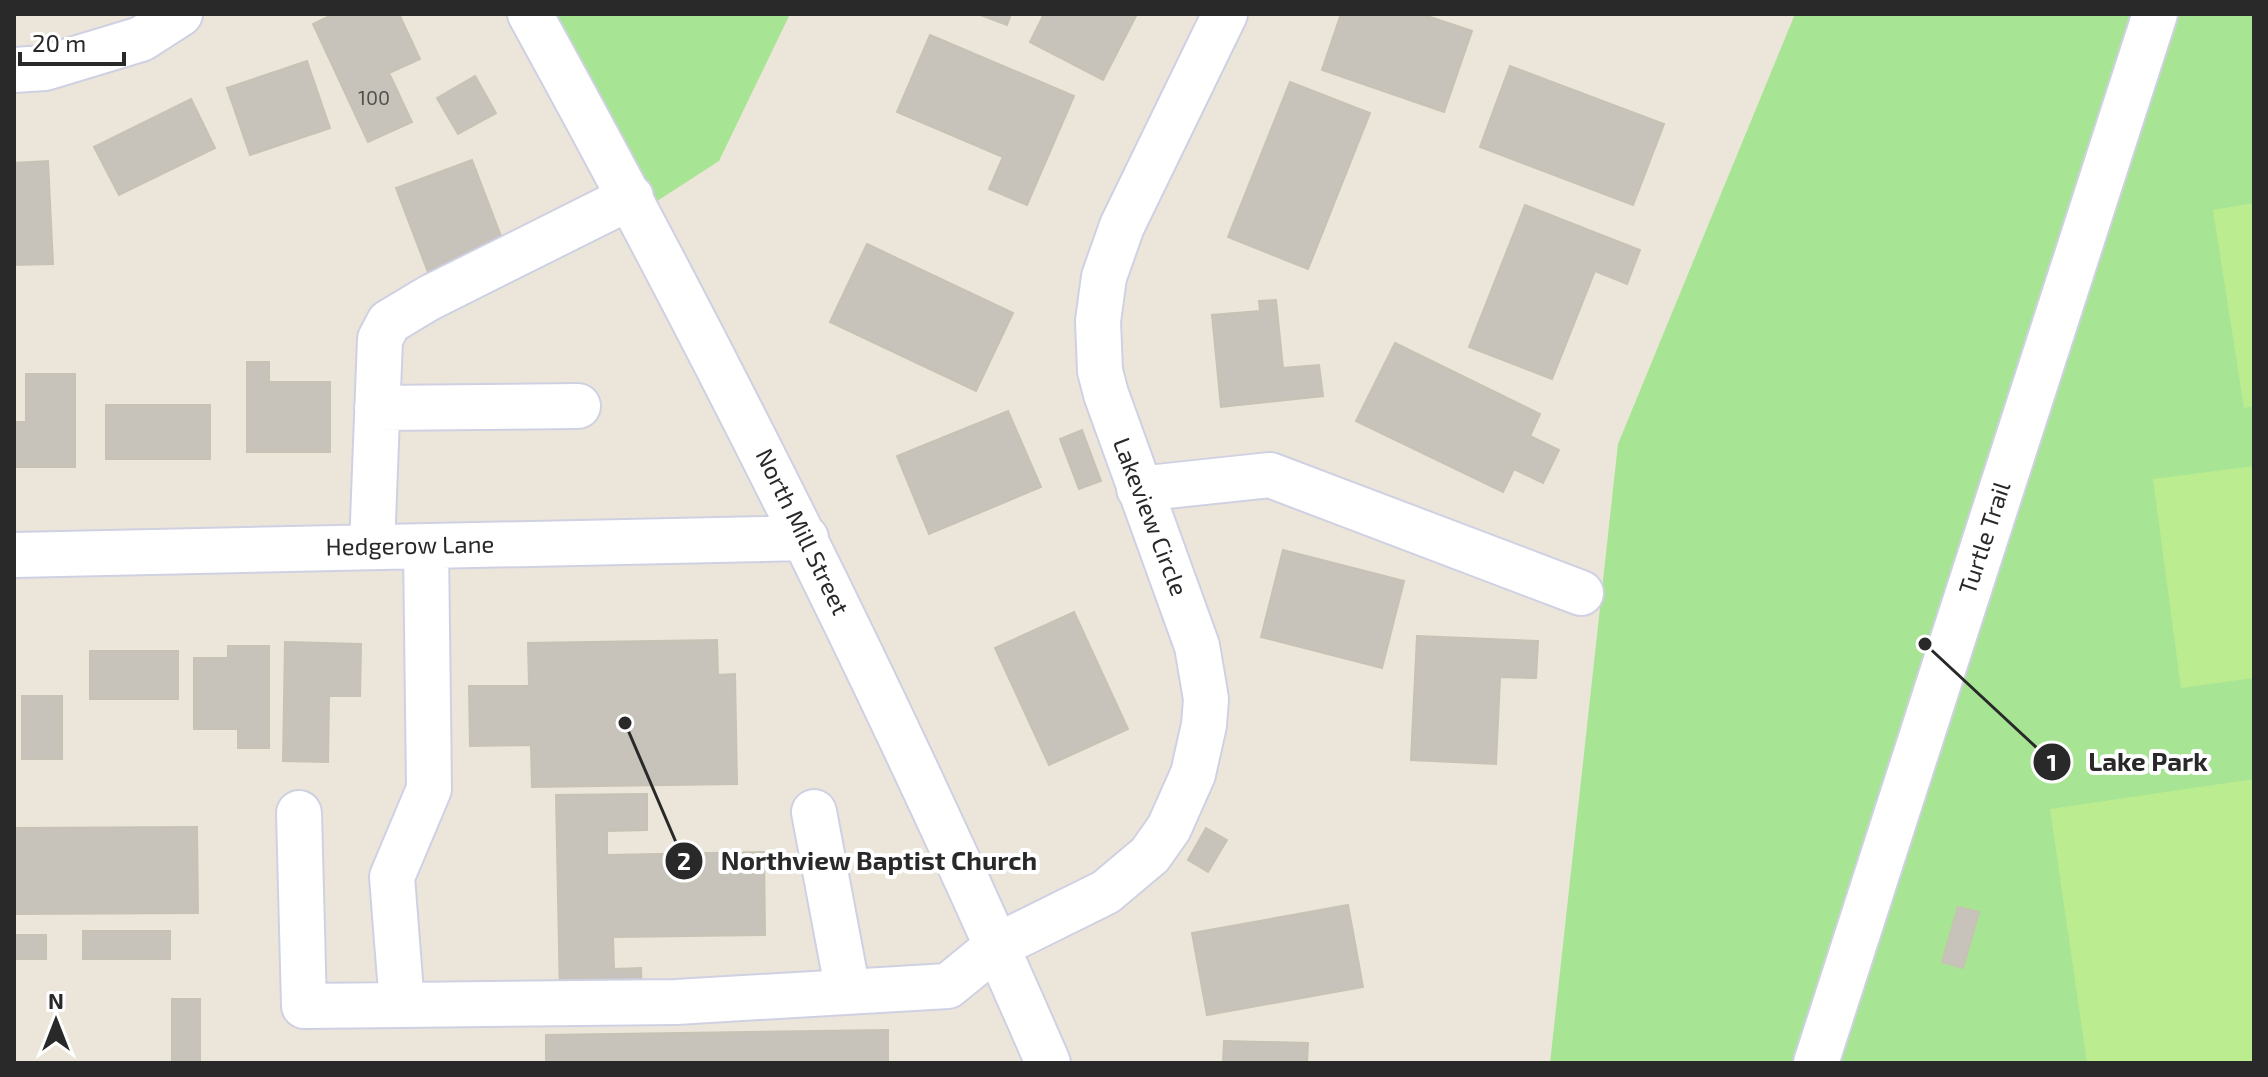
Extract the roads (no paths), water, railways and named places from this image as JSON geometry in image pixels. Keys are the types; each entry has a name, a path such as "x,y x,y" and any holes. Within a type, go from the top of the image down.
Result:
{"street":[{"path":"14,70 45,68 141,39 180,14"},
{"name":"North Mill Street","path":"530,14 631,197 806,538 997,946 1048,1063"},
{"name":"Lakeview Circle","path":"299,813 304,1006 676,1002 948,986 997,946 1079,908 1127,876 1169,828 1193,774 1204,725 1203,672 1193,633 1139,489 1100,371 1098,321 1102,288 1122,226 1225,14"},
{"name":"Turtle Trail","path":"1816,1063 2155,14"},
{"path":"372,547 380,339 389,322 429,298 631,197"},
{"path":"377,408 578,406"},
{"path":"1139,489 1270,475 1581,593"},
{"name":"Hedgerow Lane","path":"14,555 806,538"},
{"path":"402,1005 392,877 429,789 426,546"},
{"path":"814,812 848,992"}],"place":[{"name":"Lake Park","path":"1925,644"},
{"name":"Northview Baptist Church","path":"625,723"}]}
